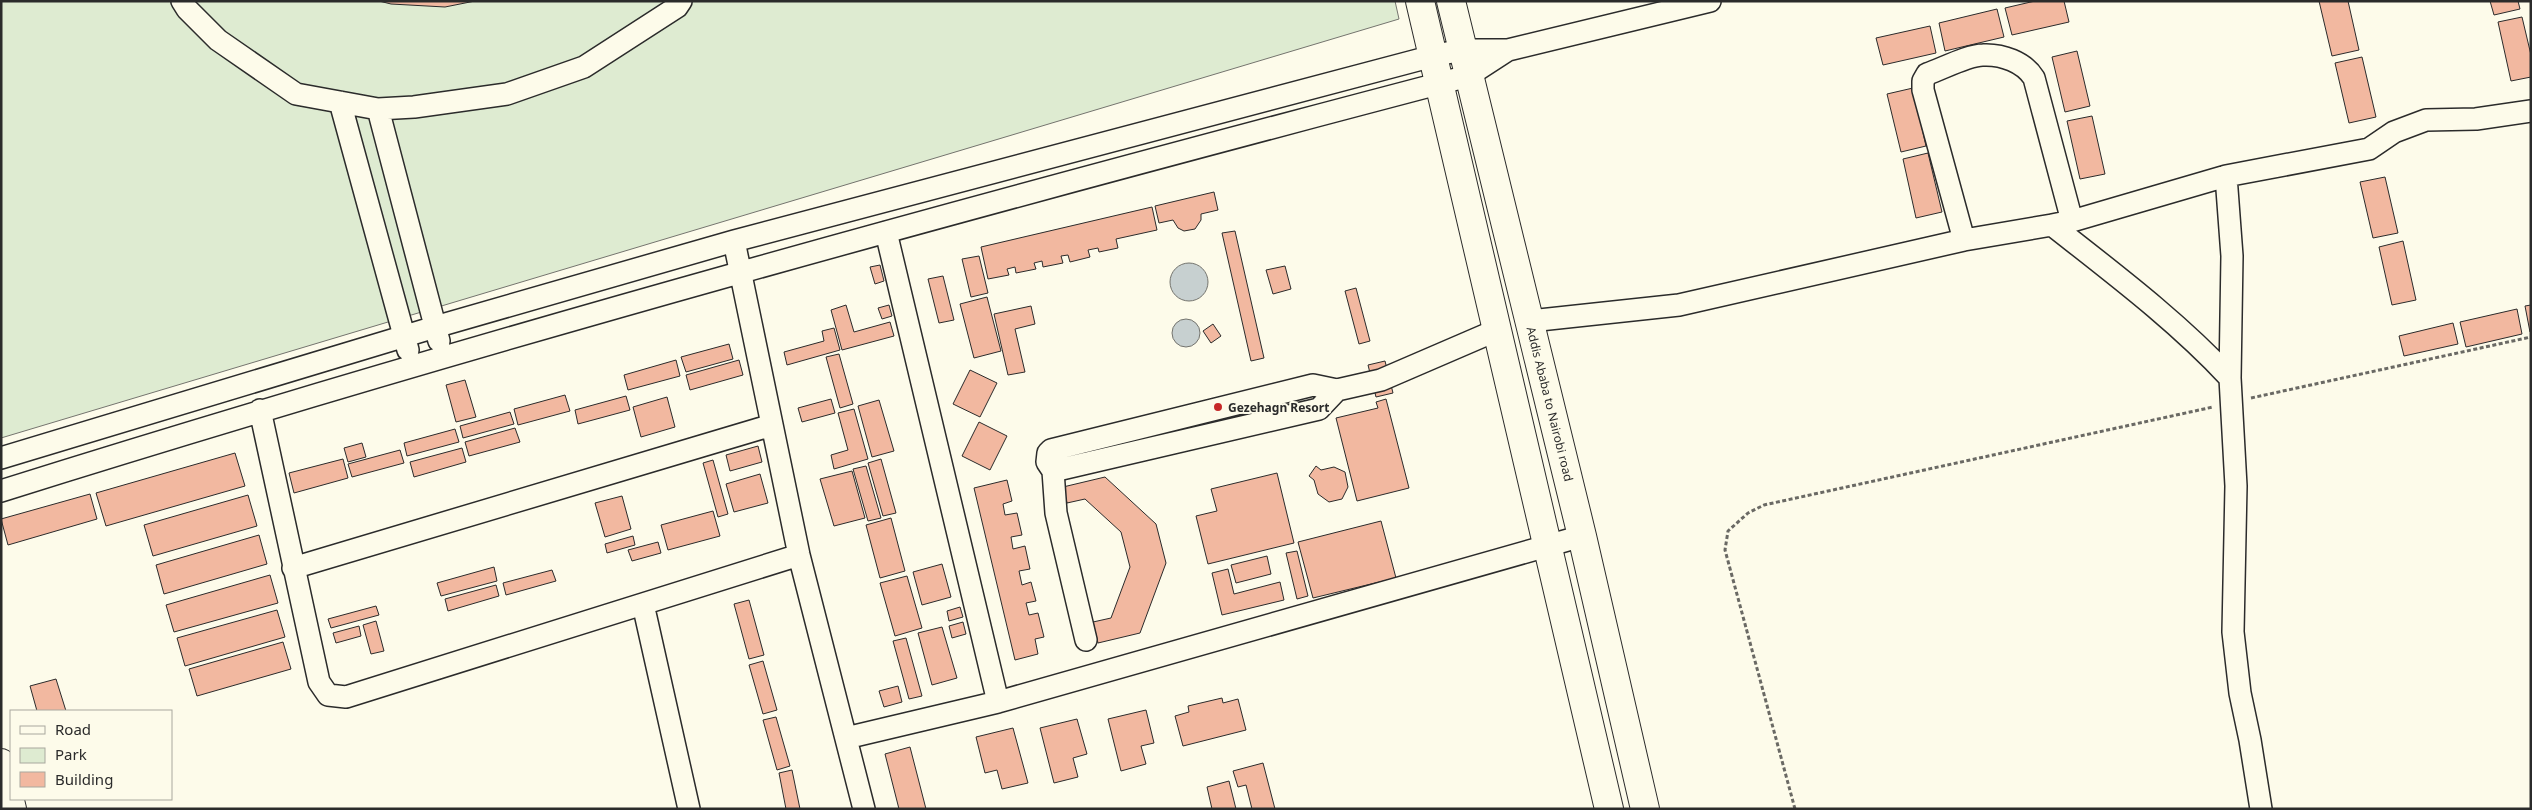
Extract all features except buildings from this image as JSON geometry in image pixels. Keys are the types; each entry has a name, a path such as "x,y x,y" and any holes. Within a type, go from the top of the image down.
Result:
{"main road":[{"path":"1420,1 1609,809"},
{"name":"Addis Ababa to Nairobi road","path":"1451,1 1461,50 1582,536 1644,809"},
{"path":"1,763 12,809"}],"street":[{"path":"182,1 187,9 218,40 296,94 378,109 414,107 507,94 584,67 677,7 681,1"},
{"path":"1,458 435,327 734,241 1433,56 1461,50 1508,50 1710,1"},
{"path":"1,491 260,410 742,272 1468,76 1508,50"},
{"path":"1964,240 1922,90 1923,81 1927,74 1982,55 2005,58 2026,66 2034,78 2062,223 2131,288 2213,359 2230,378"},
{"path":"340,102 404,337 414,366"},
{"path":"378,109 444,357"},
{"path":"1530,321 1679,305 1964,240 2062,223 2226,176 2369,148 2394,132 2426,120 2476,119 2531,111"},
{"path":"2226,176 2232,256 2230,378 2236,486 2233,632 2240,693 2261,809"},
{"path":"886,232 998,702"},
{"path":"734,241 742,272 799,555 864,809"},
{"path":"1086,640 1056,513 1054,471 1047,462 1048,453 1051,450 1313,385 1337,390 1381,380 1497,330"},
{"path":"260,410 319,682 328,696 346,697 799,555"},
{"path":"293,568 772,425"},
{"path":"846,738 998,702 1582,536"},
{"path":"643,604 689,809"}],"path":[{"path":"1794,809 1725,550 1728,531 1748,513 1764,506 2531,337"}],"green space":[{"path":"1,1 1395,1 1399,19 1,438"}],"shaded area":[{"path":"1189,263 1202,269 1208,282 1202,295 1189,301 1176,295 1170,282 1176,269"},
{"path":"1186,319 1196,323 1200,333 1196,343 1186,347 1176,343 1172,333 1176,323"}],"place":[{"name":"Gezehagn Resort","path":"1218,407"}]}
